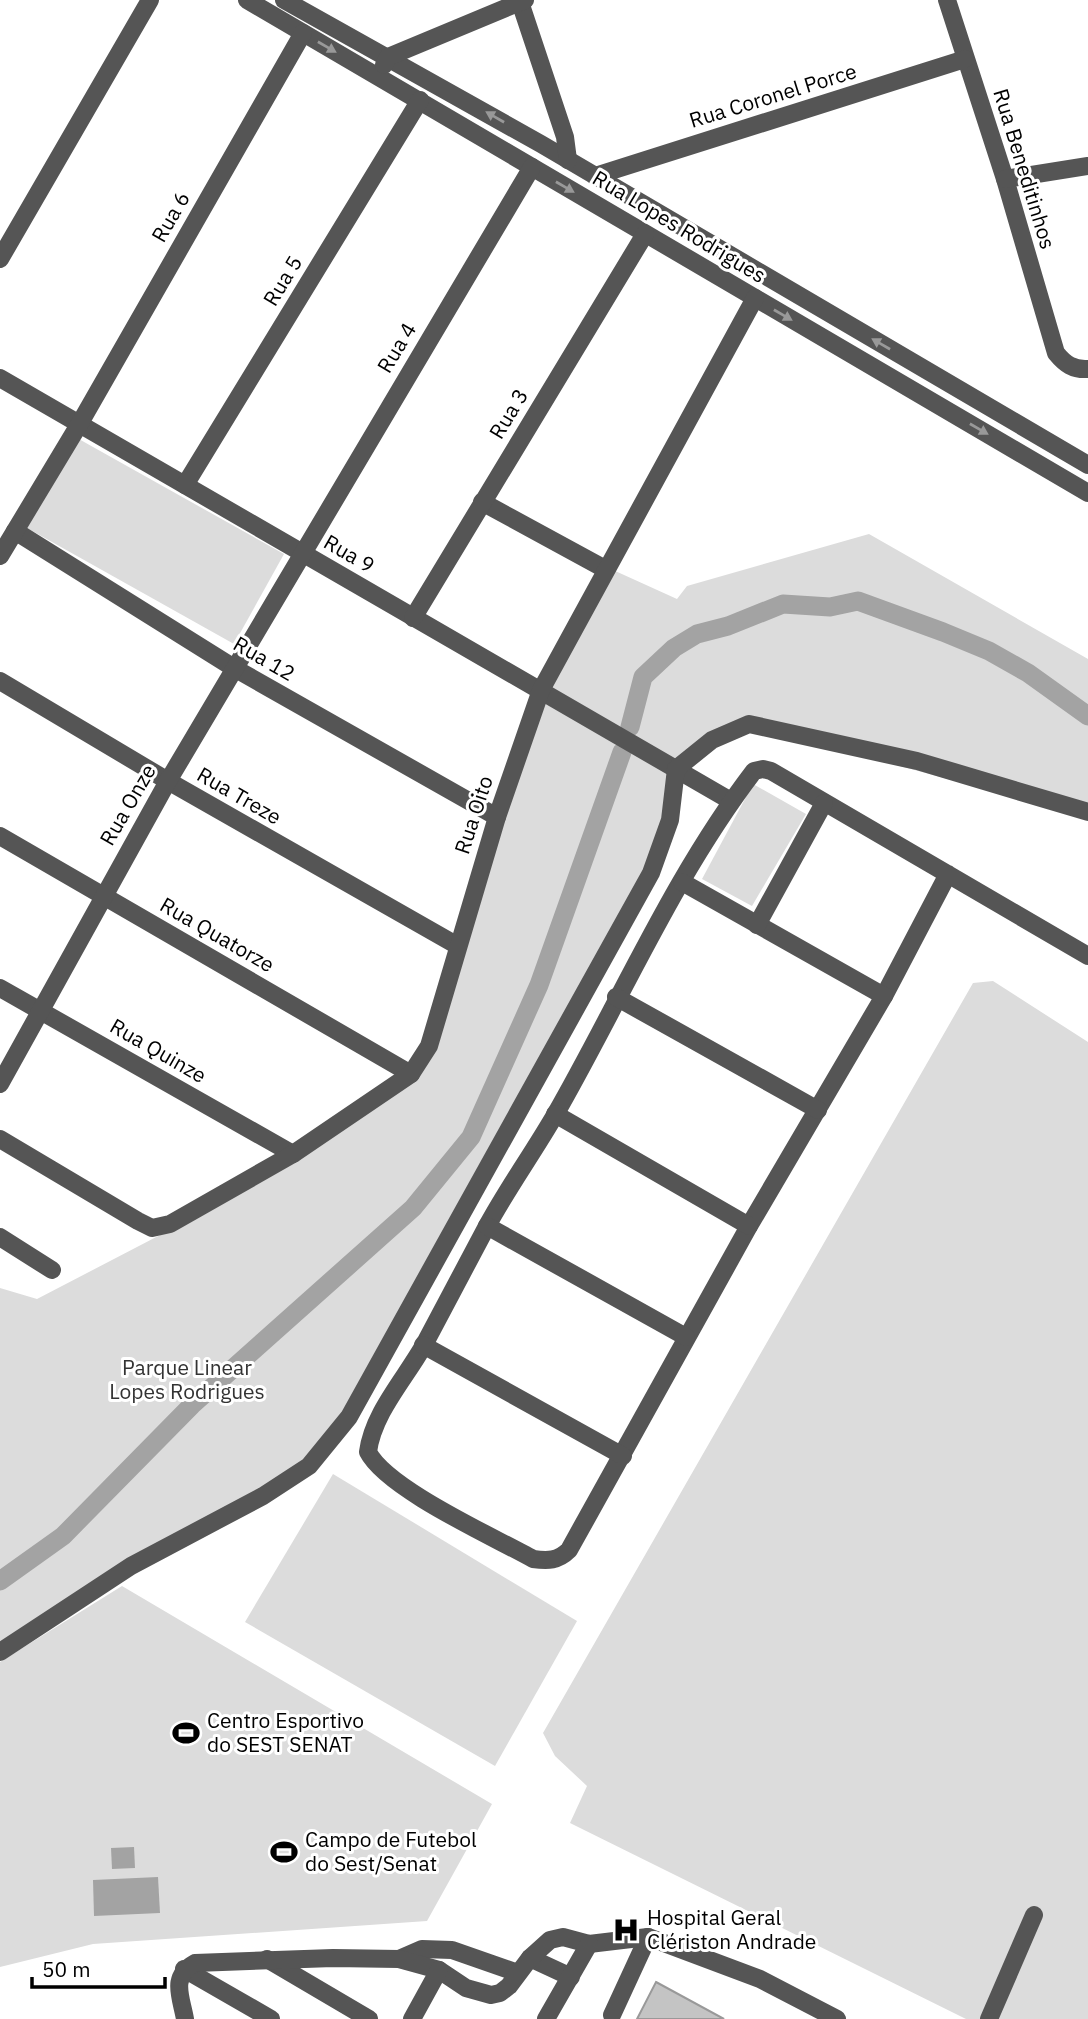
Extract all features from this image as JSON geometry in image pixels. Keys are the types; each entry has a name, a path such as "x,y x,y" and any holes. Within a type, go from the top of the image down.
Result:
{"street":[{"path":"0,259 150,0"},
{"name":"Rua Lopes Rodrigues","path":"247,0 1088,493"},
{"name":"Rua Lopes Rodrigues","path":"284,0 568,160 1088,465"},
{"name":"Rua Beneditinhos","path":"947,0 1005,179 1056,353 1071,367 1088,369"},
{"path":"379,77 388,57 522,1 565,137 568,160"},
{"name":"Rua 6","path":"0,556 303,33"},
{"name":"Rua Coronel Porce","path":"595,176 965,59"},
{"name":"Rua 5","path":"186,485 420,100"},
{"path":"1005,179 1088,166"},
{"name":"Rua 4","path":"302,553 532,167"},
{"path":"674,252 686,229"},
{"name":"Rua 3","path":"413,618 645,234"},
{"name":"Rua Oito","path":"0,1139 152,1228 170,1224 293,1154 411,1074 429,1046 497,817 541,690 755,299"},
{"path":"892,379 905,358"},
{"name":"Rua 9","path":"0,378 731,801"},
{"path":"482,502 605,569"},
{"name":"Rua 12","path":"15,531 234,668 497,817"},
{"name":"Rua Onze","path":"0,1084 167,781 302,553"},
{"name":"Rua Treze","path":"0,681 167,781 458,946"},
{"path":"0,1652 131,1566 263,1496 298,1474 309,1466 349,1417 651,873 670,820 676,769 712,740 749,724 917,761 1088,812"},
{"path":"948,874 884,996 686,1337 576,1541 563,1556 553,1560 533,1559 422,1499 373,1462 368,1452 377,1422 424,1345 487,1226 555,1114 682,882 731,801 754,771 771,771 824,803 948,874 1088,956"},
{"path":"757,925 824,803"},
{"name":"Rua Quatorze","path":"0,836 411,1074"},
{"path":"682,882 884,996"},
{"name":"Rua Quinze","path":"0,988 293,1154"},
{"path":"617,998 818,1110"},
{"path":"555,1114 749,1226"},
{"path":"487,1226 686,1337"},
{"path":"0,1237 52,1270"},
{"path":"424,1345 623,1456"},
{"path":"989,2019 1034,1916"},
{"path":"185,2019 178,1982 184,1969 195,1963 267,1959 399,1959 439,1970 466,1988 491,1995 500,1993 509,1986 530,1958 550,1940 563,1937 589,1944 648,1937 760,1979 837,2019"},
{"path":"612,2015 648,1937"},
{"path":"546,2019 589,1944"},
{"path":"399,1959 422,1949 452,1950 518,1973"},
{"path":"530,1958 571,1977"},
{"path":"267,1959 369,2019"},
{"path":"184,1969 271,2019"},
{"path":"412,2019 439,1970"}],"green space":[{"path":"77,438 284,554 234,644 27,528"},
{"name":"Parque Linear Lopes Rodrigues","path":"869,534 1088,659 1088,817 752,726 689,760 674,819 346,1417 306,1466 0,1646 0,1288 37,1299 162,1234 411,1076 494,816 602,565 677,599 687,586"},
{"path":"753,784 806,814 752,906 702,879"},
{"path":"993,981 1088,1042 1088,2019 966,2019 570,1823 587,1786 555,1756 543,1733 973,983"},
{"path":"333,1474 577,1621 495,1766 245,1622"},
{"name":"Centro Esportivo do SEST SENAT","path":"122,1586 492,1804 427,1921 93,1944 0,1967 0,1662"}],"shaded area":[{"path":"134,1847 135,1868 112,1869 111,1848"},
{"path":"158,1877 160,1913 94,1916 93,1880"}],"building":[{"name":"Hospital Geral Clériston Andrade","path":"656,1982 724,2019 637,2019"}],"waterway":[{"path":"630,727 643,677 674,648 697,634 728,626 783,604 830,607 858,601 989,651 1028,673 1088,716"},
{"path":"0,1581 63,1536 192,1405 413,1208 471,1137 539,985 622,752"}],"place":[{"name":"Centro Esportivo do SEST SENAT","path":"186,1733"},
{"name":"Campo de Futebol do Sest/Senat","path":"284,1852"},
{"name":"Hospital Geral Clériston Andrade","path":"626,1930"}]}
